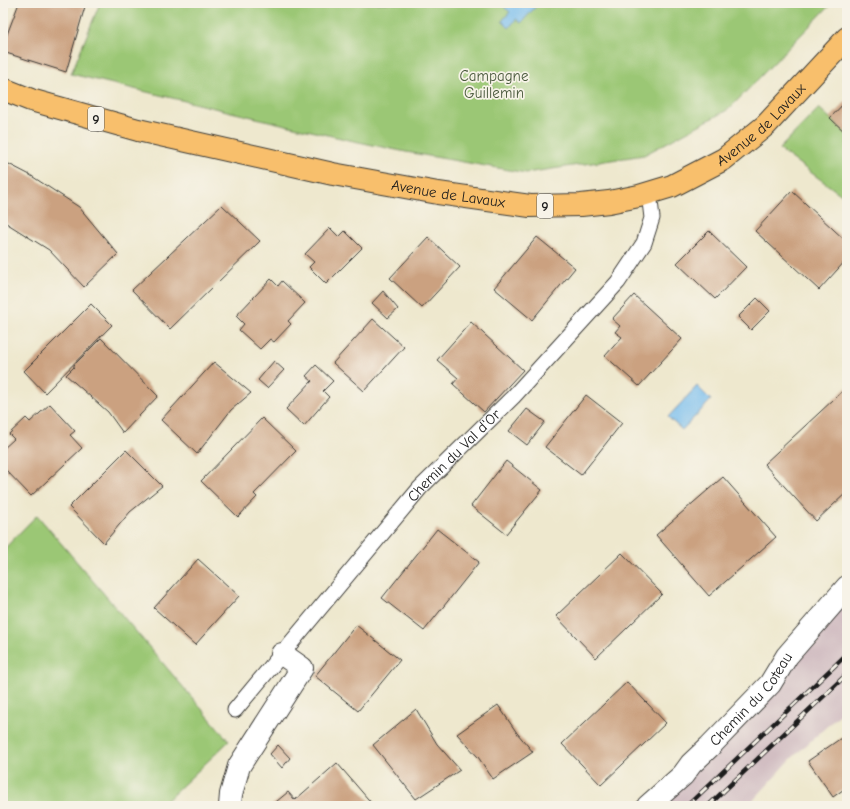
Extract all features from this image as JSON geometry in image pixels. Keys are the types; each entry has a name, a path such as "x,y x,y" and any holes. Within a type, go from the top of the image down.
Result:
{"main road":[{"name":"Avenue de Lavaux","path":"3,89 31,100 138,130 333,174 438,193 530,206 581,205 609,202 672,186 724,159 766,125 847,38"}],"street":[{"name":"Chemin du Coteau","path":"648,806 683,775 691,764 770,684 787,656 847,587"},
{"path":"230,806 231,794 239,766 302,668 282,654"}],"lane":[{"name":"Chemin du Val d'Or","path":"235,710 420,488 513,397 618,282 644,243 652,218 649,193"}],"shaded area":[{"path":"847,587 847,708 792,758 748,806 648,806"}],"green space":[{"name":"Campagne Guillemin","path":"100,3 832,3 729,109 644,155 526,173 406,152 349,140 71,74"},
{"path":"819,108 847,134 847,199 779,149"},
{"path":"37,515 229,741 161,806 3,806 3,550"}],"water":[{"path":"508,3 539,3 521,23 516,19 509,28 502,21 510,12 504,7"},
{"path":"697,386 711,400 682,430 668,417"}],"building":[{"path":"19,3 86,3 66,72 3,52 3,45"},
{"path":"847,100 847,134 830,118"},
{"path":"3,161 30,175 79,207 118,254 84,287 49,250 3,221"},
{"path":"792,191 847,242 847,259 819,290 755,231"},
{"path":"222,205 260,241 170,329 132,290"},
{"path":"330,228 339,237 345,231 362,248 326,284 309,267 314,262 305,254"},
{"path":"709,231 746,267 715,299 677,263"},
{"path":"428,237 460,267 422,308 390,278"},
{"path":"537,237 575,268 532,320 494,288"},
{"path":"271,279 278,286 282,281 305,303 288,321 291,324 274,342 270,339 260,349 239,330 244,324 236,316"},
{"path":"383,291 398,309 388,318 372,303"},
{"path":"634,295 682,339 639,386 605,356 622,337 615,332 620,326 612,319"},
{"path":"757,298 770,311 751,330 738,317"},
{"path":"91,304 112,325 45,393 24,371"},
{"path":"373,319 404,347 364,391 333,363"},
{"path":"471,322 523,370 484,412 453,384 458,378 437,360"},
{"path":"101,338 158,396 123,433 108,412 66,375"},
{"path":"274,361 284,370 267,388 258,380"},
{"path":"214,362 251,393 231,410 197,454 161,420"},
{"path":"316,365 333,381 323,391 329,397 304,426 286,409 312,381 306,376"},
{"path":"847,387 847,492 816,521 764,464"},
{"path":"586,395 622,423 581,475 545,447"},
{"path":"50,404 75,431 70,435 82,448 31,496 3,467 3,449 14,439 9,434 26,418 30,422"},
{"path":"527,409 545,422 527,445 509,431"},
{"path":"262,418 296,451 254,494 257,497 238,517 201,481"},
{"path":"126,450 162,486 130,512 104,543 69,507"},
{"path":"506,461 542,490 506,534 471,506"},
{"path":"723,477 776,537 709,596 656,535"},
{"path":"437,529 479,562 424,631 382,598"},
{"path":"622,553 662,594 596,658 556,616"},
{"path":"198,559 239,596 195,645 154,608"},
{"path":"356,625 400,660 358,711 315,676"},
{"path":"627,682 666,723 601,785 562,744"},
{"path":"498,705 517,733 533,752 493,779 478,757 457,734"},
{"path":"416,709 437,744 460,770 416,799 373,745"},
{"path":"847,734 847,787 833,797 808,761"},
{"path":"278,745 290,758 282,768 270,754"},
{"path":"337,763 374,806 271,806 288,792 295,800"}],"railway":[{"path":"687,806 847,654"},
{"path":"708,806 847,674"}]}
